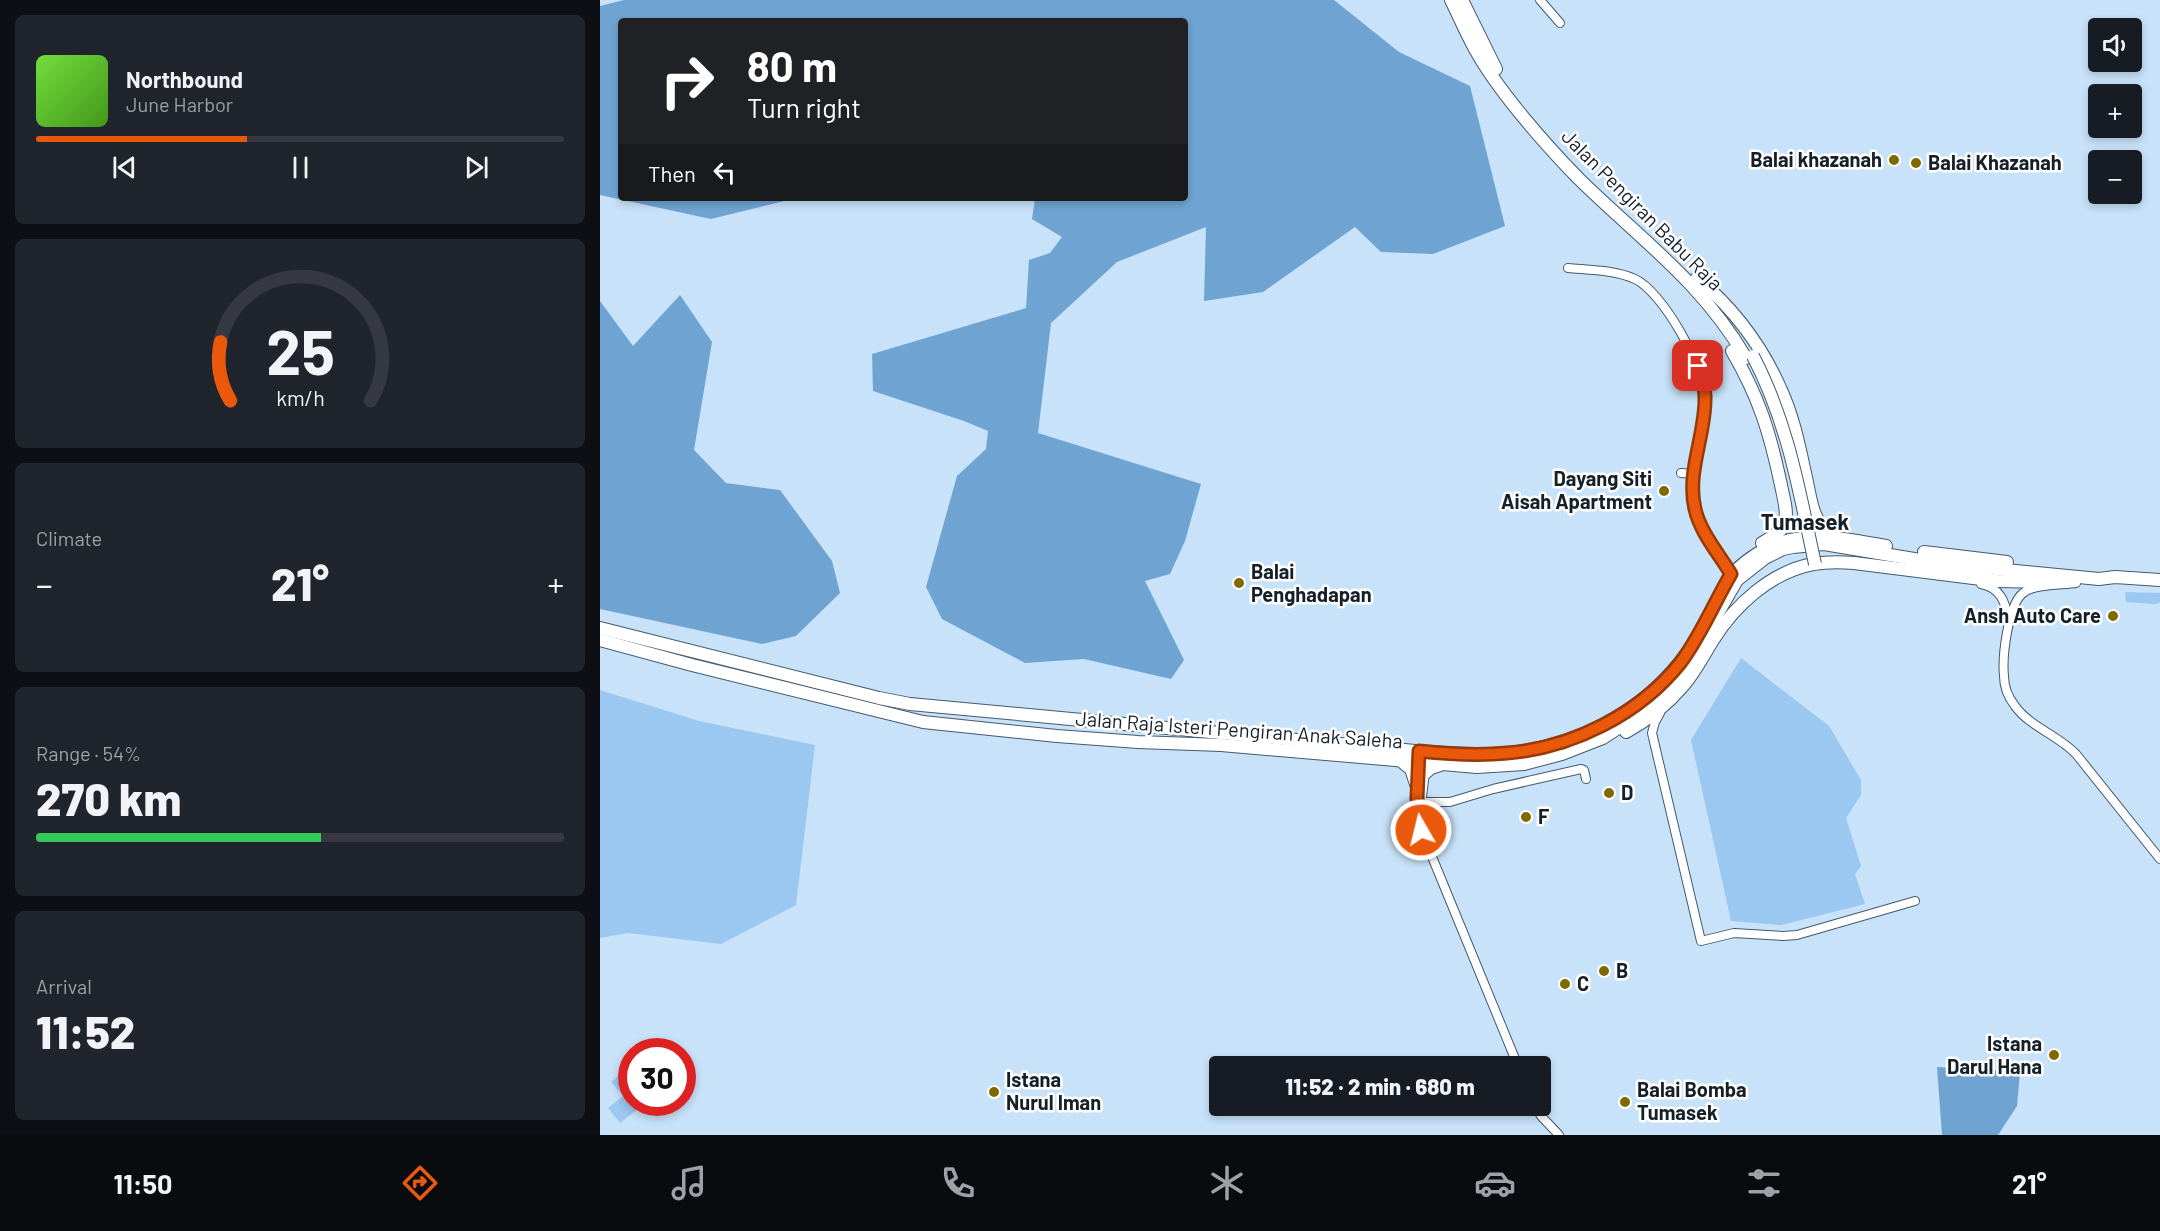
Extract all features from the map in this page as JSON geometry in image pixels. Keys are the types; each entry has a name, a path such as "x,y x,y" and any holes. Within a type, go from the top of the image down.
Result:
{"main road":[{"name":"Jalan Pengiran Babu Raja","path":"1450,0 1476,51 1506,94 1539,134 1577,177 1694,280"},
{"name":"Jalan Pengiran Babu Raja","path":"1462,0 1510,91 1550,140 1604,196 1724,310 1772,396 1788,441 1811,565"},
{"path":"1694,280 1713,291 1737,317 1769,364 1797,434 1812,500 1821,525 1827,532 1837,537"},
{"path":"1694,280 1766,421 1784,501 1786,516 1783,528 1753,551 1745,561"},
{"path":"1784,501 1791,519 1795,524 1802,525 1808,524 1813,517 1812,500"},
{"name":"Jalan Raja Isteri Pengiran Anak Saleha","path":"600,640 923,722 1048,735 1221,745 1423,761 1532,749 1581,735 1613,719 1645,698 1679,664 1691,647 1731,574 1760,550 1787,539 1814,536 1837,537 1944,555 2102,571 2115,576"},
{"name":"Jalan Raja Isteri Pengiran Anak Saleha","path":"600,628 910,704 1423,761 1440,765 1477,767 1516,765 1541,760 1585,746 1619,728 1664,693 1689,665 1737,580 1765,558 1784,549 1824,544 1944,564 2099,579 2115,576 2160,580"},
{"path":"1585,746 1609,741 1640,724 1666,704 1684,685 1714,639 1745,601 1777,578 1811,565 1854,563 1996,581 2087,583 2099,579"},
{"path":"1401,761 1411,769 1417,787"}],"street":[{"path":"1540,0 1560,23"},
{"path":"1568,268 1613,273 1634,279 1649,287 1672,318 1698,366 1705,398 1694,474 1695,508 1697,516 1731,574"},
{"path":"1681,472 1694,474"},
{"path":"1946,574 1994,588 2003,598 2010,620"},
{"path":"2076,583 2028,589 2018,597 2010,620 2004,676 2010,699 2026,717 2067,744 2160,859"},
{"path":"1652,733 1655,722 1666,704"},
{"path":"1640,724 1646,726 1652,733 1701,941 1734,933 1797,935 1915,901"},
{"path":"1419,802 1417,787 1423,761"},
{"path":"1423,761 1418,812 1421,830 1514,1056"},
{"path":"1419,802 1450,802 1533,779 1581,769 1584,770 1586,779"},
{"path":"1541,1116 1559,1135"}],"shaded area":[{"path":"624,0 1334,0 1399,52 1470,86 1505,226 1433,254 1381,252 1355,227 1263,292 1204,301 1206,227 1117,262 1051,323 1038,433 1201,484 1185,541 1170,574 1145,581 1184,660 1171,679 1084,659 1025,663 942,619 926,587 957,476 986,449 988,431 873,391 872,354 1026,308 1029,260 1050,253 1062,237 1032,219 1035,201 1188,201 1188,18 618,18 618,199 600,195 600,6"},
{"path":"628,201 784,201 711,219"},
{"path":"680,295 712,342 694,450 726,483 780,490 832,561 840,593 796,636 762,644 600,609 600,301 633,346"},
{"path":"2125,592 2160,593 2160,602 2156,604 2126,602"},
{"path":"1741,658 1829,726 1861,780 1861,795 1846,818 1861,866 1855,874 1865,904 1781,925 1731,921 1691,740"},
{"path":"600,690 699,721 815,745 796,905 721,944 628,933 600,938"},
{"path":"1937,1067 2020,1072 2017,1106 1998,1135 1942,1135"},
{"path":"618,1076 618,1090 611,1082"},
{"path":"618,1100 618,1116 629,1116 620,1123 608,1108"}],"place":[{"name":"Balai khazanah","path":"1894,160"},
{"name":"Balai Khazanah","path":"1916,163"},
{"name":"Dayang Siti Aisah Apartment","path":"1664,491"},
{"name":"Balai Penghadapan","path":"1239,583"},
{"name":"Ansh Auto Care","path":"2113,616"},
{"name":"D","path":"1609,793"},
{"name":"F","path":"1526,817"},
{"name":"B","path":"1604,971"},
{"name":"C","path":"1565,984"},
{"name":"Istana Darul Hana","path":"2054,1055"},
{"name":"Istana Nurul Iman","path":"994,1092"},
{"name":"Balai Bomba Tumasek","path":"1625,1102"}],"district":[{"name":"Tumasek","path":"1805,522"}],"route":[{"path":"1421,830 1417,798 1419,751 1508,753 1553,744 1581,735 1613,719 1645,698 1670,674 1691,647 1731,574 1700,523 1695,508 1694,474 1705,398 1698,366"}]}
